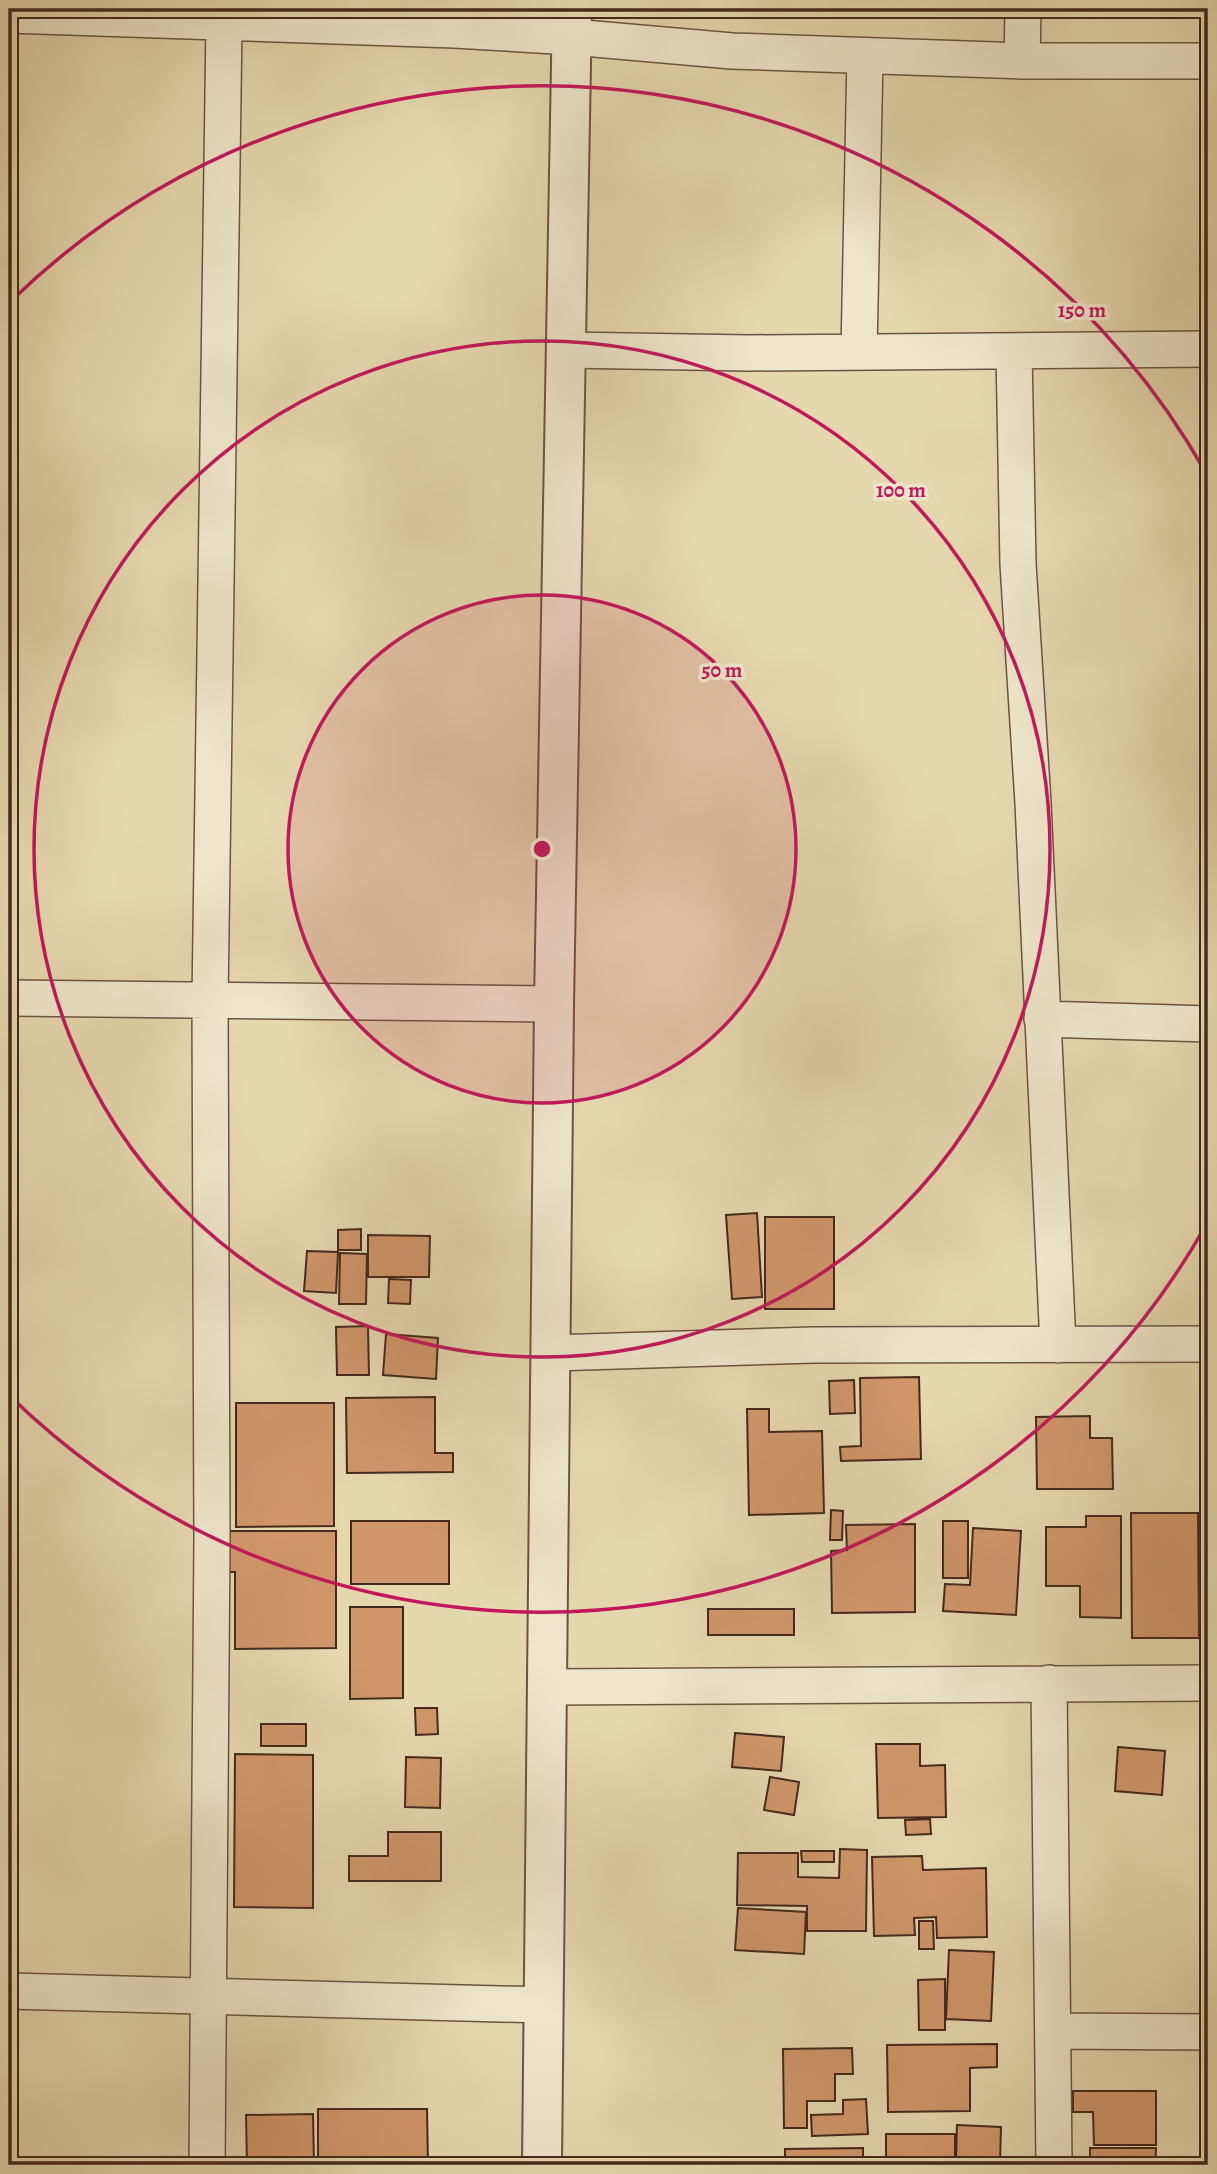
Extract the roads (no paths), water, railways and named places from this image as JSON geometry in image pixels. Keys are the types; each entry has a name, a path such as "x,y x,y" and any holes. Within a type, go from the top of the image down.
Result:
{"street":[{"path":"1022,61 1023,9"},
{"path":"9,15 182,15 224,24 343,18 454,30 572,23 732,51 1022,61 1208,61"},
{"path":"542,2165 554,1004 572,23"},
{"path":"207,2165 212,1539 210,1001 224,24"},
{"path":"859,352 865,56"},
{"path":"566,350 749,353 1208,349"},
{"path":"1014,351 1018,564 1033,803 1058,1345"},
{"path":"9,998 554,1004"},
{"path":"1042,1019 1208,1024"},
{"path":"552,1353 814,1345 1208,1344"},
{"path":"1049,1683 1054,2165"},
{"path":"548,1687 1208,1683"},
{"path":"9,1991 543,2005"},
{"path":"1053,2031 1208,2032"}]}
